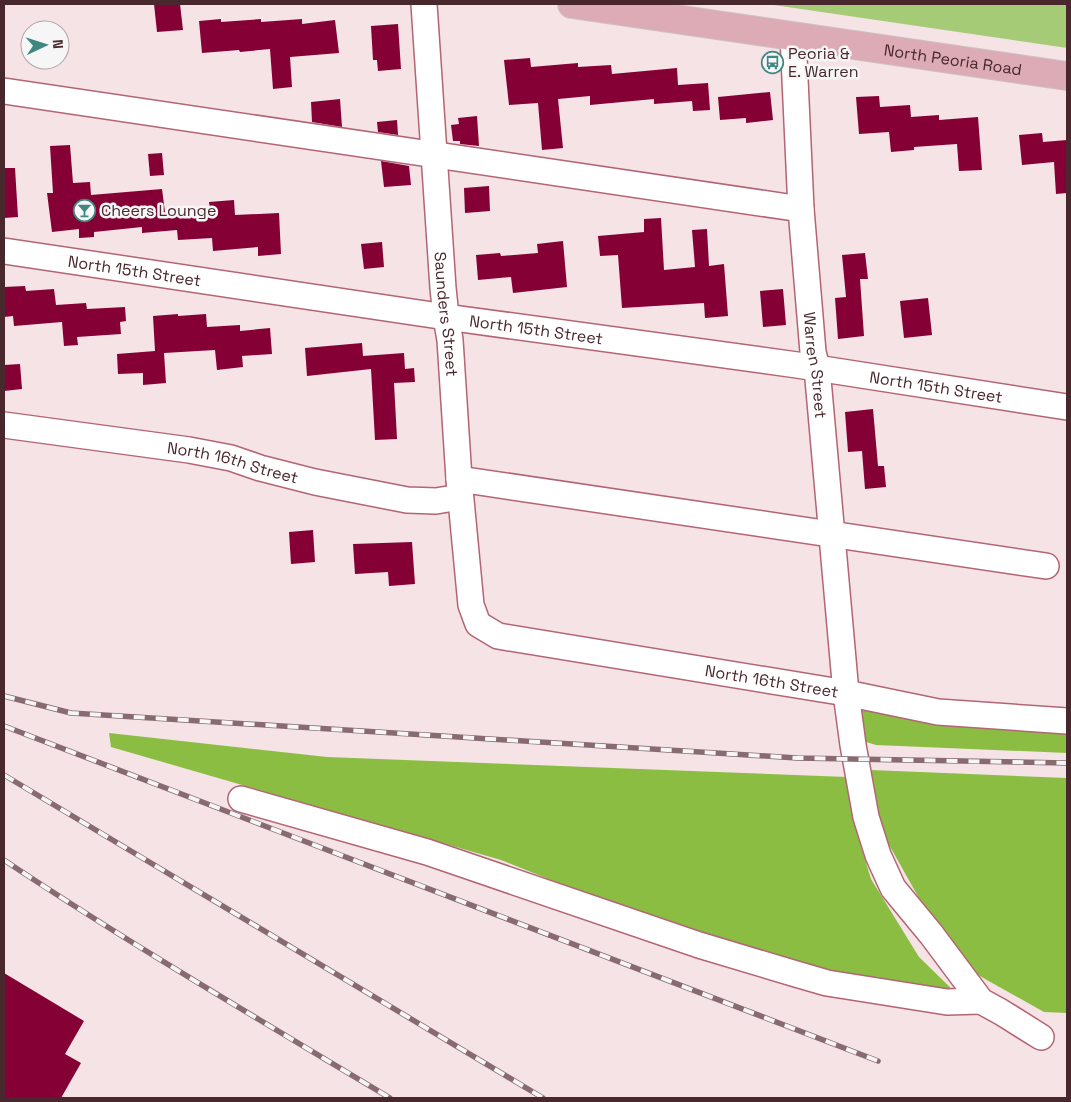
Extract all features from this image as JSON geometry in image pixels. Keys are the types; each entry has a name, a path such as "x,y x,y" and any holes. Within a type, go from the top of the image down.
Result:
{"main road":[{"name":"North Peoria Road","path":"572,4 1067,76"}],"street":[{"name":"Saunders Street","path":"424,4 433,154 446,317 450,340 460,488 471,605 478,624"},
{"name":"Warren Street","path":"793,36 801,209 813,352 818,368 846,693 866,817 878,855 893,888 931,934 981,1001"},
{"path":"4,91 801,209"},
{"name":"North 15th Street","path":"4,252 446,317 818,368 1067,407"},
{"name":"North 16th Street","path":"4,425 231,458 260,468 315,482 407,500 436,501 460,488 832,534 1046,566"},
{"name":"North 16th Street","path":"478,624 498,636 846,693 938,712 1067,720"},
{"path":"241,799 427,852 699,945 827,983 947,1002 981,1001 1041,1037"}],"green space":[{"path":"767,4 1067,4 1067,48"},
{"path":"860,710 958,721 1067,730 1067,753 876,745 863,741"},
{"path":"109,733 327,757 847,777 855,827 871,879 919,957 958,995 827,978 700,940 501,860 111,747"},
{"path":"871,770 1067,778 1067,1013 1044,1012 978,975 920,900 883,834"}],"building":[{"path":"154,4 180,4 183,30 157,32"},
{"path":"221,19 221,22 261,19 261,22 302,19 302,24 335,20 339,53 290,57 292,87 273,89 270,49 202,53 199,21"},
{"path":"398,24 401,69 378,71 377,60 373,60 371,26"},
{"path":"530,58 531,67 578,63 578,67 611,65 612,74 677,68 678,85 708,83 710,110 693,111 692,101 654,104 654,99 590,105 590,96 558,99 563,148 542,150 538,103 509,105 504,60"},
{"path":"770,92 773,120 746,123 746,118 720,120 718,97"},
{"path":"879,96 880,107 910,105 911,117 939,115 939,120 978,117 982,170 959,171 957,144 914,147 914,150 891,152 889,132 859,134 856,97"},
{"path":"340,99 342,127 312,122 311,102"},
{"path":"477,116 479,146 460,144 460,141 453,141 451,125 459,124 458,118"},
{"path":"397,120 398,135 378,132 377,122"},
{"path":"1042,133 1043,142 1067,140 1067,193 1056,194 1054,162 1022,165 1019,135"},
{"path":"70,145 73,183 90,182 91,195 162,189 165,212 210,209 209,202 234,200 235,215 279,213 281,254 258,256 258,247 213,251 212,238 178,240 177,230 142,233 142,227 94,232 94,237 79,238 79,229 52,232 47,193 53,193 50,146"},
{"path":"162,153 164,175 150,176 148,154"},
{"path":"381,161 409,166 411,185 384,187"},
{"path":"4,168 15,168 18,217 4,218"},
{"path":"489,186 490,211 465,213 464,188"},
{"path":"661,218 664,270 695,267 692,230 707,229 709,266 724,264 728,316 705,318 704,303 622,308 618,255 600,256 598,236 644,232 644,219"},
{"path":"563,241 567,287 513,293 511,277 478,280 476,255 500,253 501,256 538,253 537,244"},
{"path":"382,242 384,267 364,269 361,244"},
{"path":"865,253 868,279 860,279 864,336 838,339 835,298 846,297 842,255"},
{"path":"25,286 26,291 54,289 56,305 86,303 87,309 125,307 126,321 120,322 121,334 77,337 78,345 64,346 62,322 14,326 13,316 4,317 4,287"},
{"path":"783,289 786,325 763,327 760,291"},
{"path":"928,298 932,335 904,338 900,301"},
{"path":"178,314 178,316 206,314 207,327 240,325 240,331 270,328 272,354 242,356 243,367 217,370 215,350 164,353 166,383 143,385 143,373 118,374 117,354 155,351 153,316"},
{"path":"362,343 363,356 404,353 405,369 414,368 415,382 394,383 397,439 375,440 371,369 307,376 305,348"},
{"path":"20,364 22,389 4,391 4,365"},
{"path":"873,409 878,466 884,466 886,487 865,489 862,451 848,452 845,412"},
{"path":"313,530 315,562 291,564 289,532"},
{"path":"412,542 415,584 389,586 388,572 355,574 353,544"},
{"path":"4,973 84,1021 65,1054 81,1063 61,1098 4,1098"}],"railway":[{"path":"4,696 71,713 797,758 1067,763"},
{"path":"4,726 878,1061"},
{"path":"4,775 543,1098"},
{"path":"4,860 147,952 390,1098"}],"place":[{"name":"Peoria & E. Warren","path":"772,62"},
{"name":"Cheers Lounge","path":"85,210"}]}
